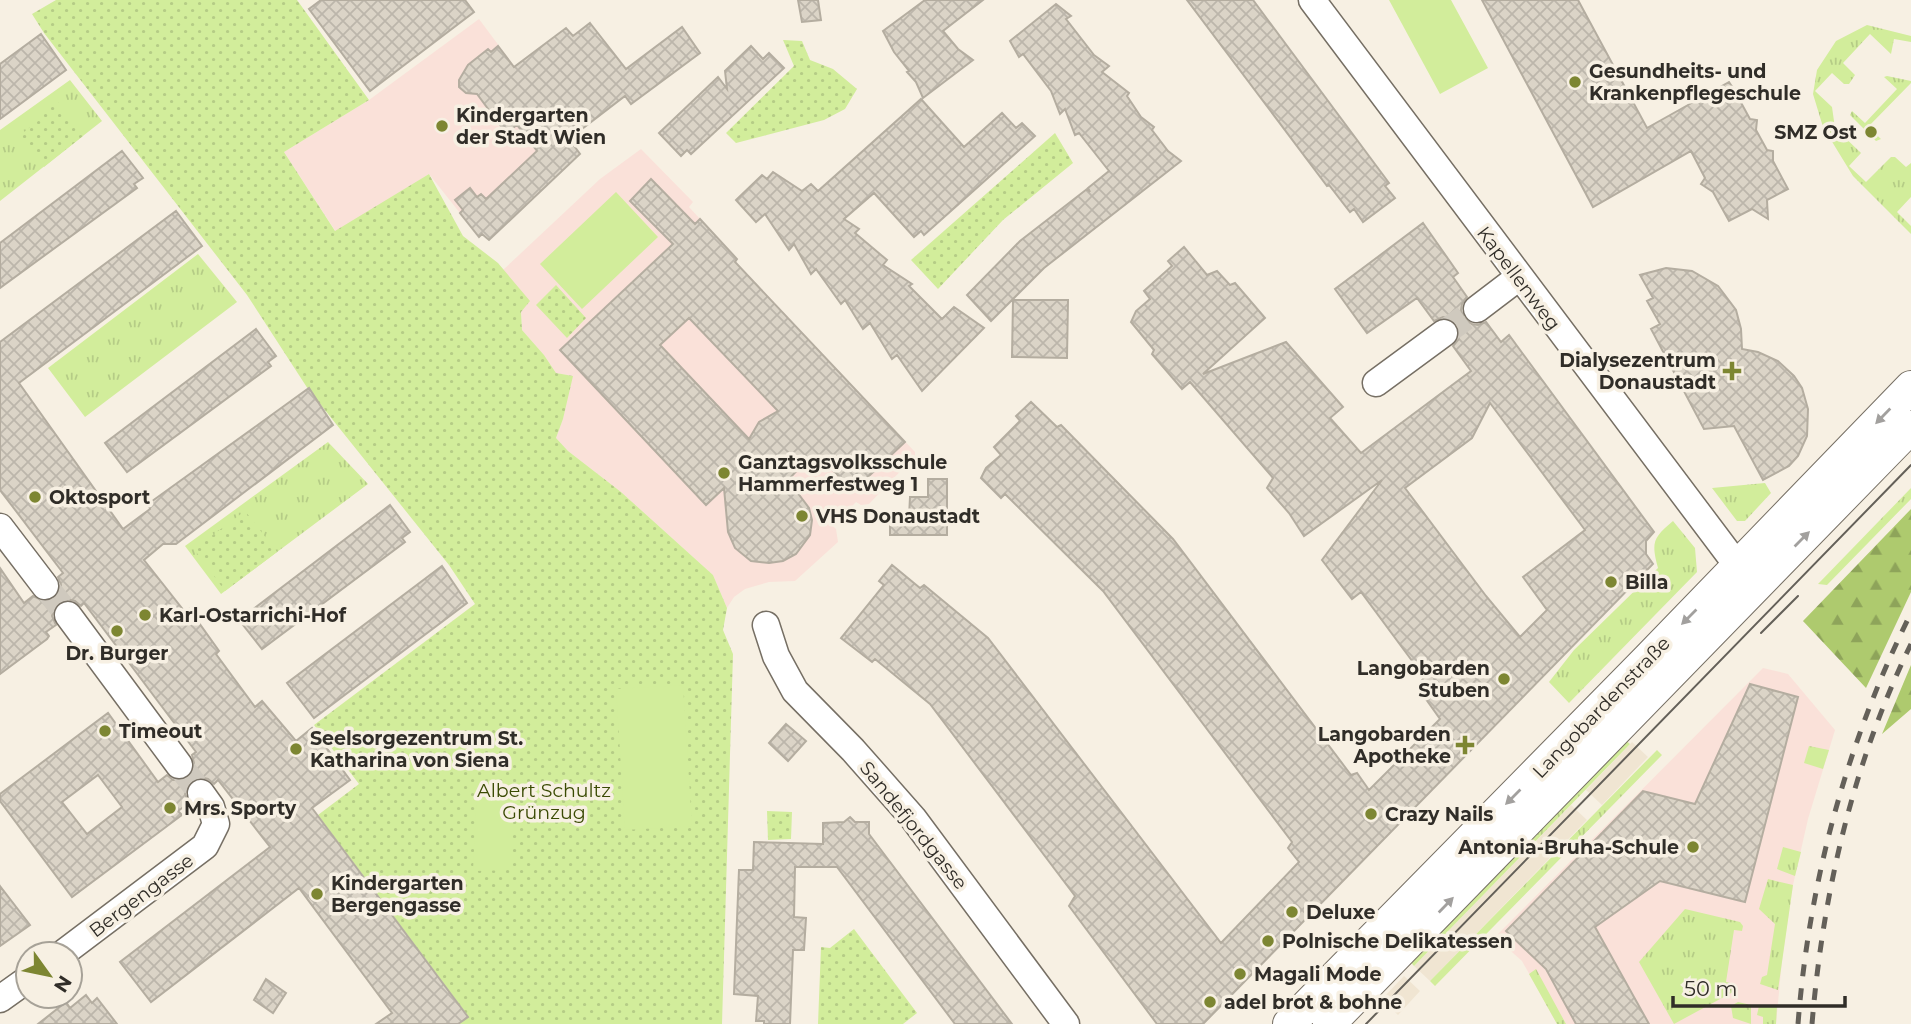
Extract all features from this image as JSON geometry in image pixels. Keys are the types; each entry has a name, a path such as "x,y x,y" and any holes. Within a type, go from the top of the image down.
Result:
{"street":[{"name":"Kapellenweg","path":"1312,0 1746,578"},
{"path":"1477,309 1519,277"},
{"path":"1376,383 1444,333"},
{"name":"Langobardenstraße","path":"1329,1024 1746,578 1911,387"},
{"name":"Langobardenstraße","path":"1289,1024 1746,578 1911,427"},
{"path":"0,527 45,586"},
{"path":"68,615 178,765"},
{"name":"Sandefjordgasse","path":"766,625 776,656 795,691 853,750 913,818 1066,1024"},
{"name":"Bergengasse","path":"81,940 205,846 216,824 212,807 201,793"}],"shaded area":[{"name":"Kindergarten der Stadt Wien","path":"479,19 580,154 489,240 482,234 479,237 429,174 336,232 284,152 369,100"},
{"path":"641,149 693,202 689,207 737,259 736,262 915,452 915,456 869,504 861,505 856,502 833,526 838,542 795,581 769,582 745,589 734,597 727,608 713,575 556,438 572,376 556,373 522,330 521,311 503,270 600,179"},
{"name":"Antonia-Bruha-Schule","path":"1763,668 1788,674 1835,730 1808,819 1793,885 1776,1024 1557,1024 1522,961 1495,937"},
{"path":"1632,742 1648,757 1602,805 1586,790"},
{"path":"1571,805 1587,820 1430,981 1414,966"},
{"path":"1404,976 1420,991 1398,1015 1382,999"}],"green space":[{"name":"Albert Schultz Grünzug","path":"56,0 297,0 369,100 284,152 335,231 429,174 463,236 498,263 530,301 521,312 522,330 556,373 573,376 556,438 713,575 727,608 723,630 733,654 722,1024 459,1024 468,1016 318,815 359,784 314,725 475,604 449,565 308,389 247,295 44,33 32,14"},
{"path":"1389,0 1451,0 1488,68 1440,94"},
{"path":"1867,25 1911,36 1911,42 1894,39 1891,54 1870,34 1843,63 1855,75 1849,84 1844,84 1832,73 1815,91 1832,107 1835,128 1861,153 1849,166 1866,182 1891,157 1895,157 1906,167 1911,163 1911,197 1897,212 1911,226 1911,234 1853,176 1823,127 1813,94 1817,70 1836,41"},
{"path":"783,40 802,41 810,60 833,69 857,89 845,109 824,120 736,143 726,133 794,66"},
{"path":"1884,77 1911,83 1868,127 1881,139 1876,141 1850,115 1852,111 1865,123 1897,89"},
{"path":"70,80 102,121 0,201 0,130"},
{"path":"57,101 83,136 44,167 19,136 43,117 40,113"},
{"path":"1055,133 1073,163 1003,220 938,289 911,260"},
{"path":"616,192 658,237 582,309 540,264"},
{"path":"198,254 237,302 85,417 48,368"},
{"path":"556,285 586,318 567,338 536,305"},
{"path":"328,442 368,484 221,594 185,546"},
{"path":"1765,483 1771,493 1745,521 1737,521 1712,488"},
{"path":"1911,488 1911,499 1827,585 1818,584"},
{"path":"1911,509 1911,592 1866,688 1803,621"},
{"path":"245,511 277,552 225,591 194,549"},
{"path":"1673,521 1695,548 1697,572 1569,703 1549,682 1574,650 1658,568 1655,541"},
{"path":"1911,665 1911,709 1882,734"},
{"path":"683,685 692,826 625,830 616,689"},
{"path":"1624,739 1630,744 1414,966 1406,957"},
{"path":"1809,746 1829,750 1823,769 1804,763"},
{"path":"1657,750 1662,755 1435,986 1430,981"},
{"path":"477,788 511,788 511,870 473,871"},
{"path":"767,811 792,812 791,839 768,840"},
{"path":"1783,847 1801,852 1795,876 1777,869"},
{"path":"1768,879 1793,885 1778,990 1760,984 1762,977 1767,975 1775,924 1759,909"},
{"path":"1685,909 1740,922 1743,926 1742,931 1734,930 1726,982 1735,984 1733,992 1674,1024 1639,962"},
{"path":"854,929 917,1013 903,1024 818,1024 821,947 830,948"},
{"path":"1536,969 1566,1024 1557,1024 1529,974"},
{"path":"1738,1002 1751,1005 1751,1024 1733,1018 1731,1006"},
{"path":"1759,1006 1777,1006 1776,1024 1763,1024 1763,1017 1757,1015"}],"building":[{"path":"321,0 465,0 474,12 370,91 309,9"},
{"path":"798,0 818,0 821,20 802,22"},
{"path":"925,0 983,0 943,31 958,49 973,60 923,98 916,82 894,52 883,31"},
{"path":"1187,0 1253,0 1389,183 1385,186 1395,198 1363,222 1354,209 1350,212 1329,185 1327,186"},
{"name":"Gesundheits- und Krankenpflegeschule","path":"1482,0 1578,0 1647,128 1729,82 1733,88 1740,89 1739,99 1750,119 1757,120 1756,130 1767,150 1773,151 1773,161 1788,189 1767,200 1768,219 1752,209 1729,221 1713,192 1701,184 1705,178 1691,151 1593,207"},
{"path":"1056,4 1071,16 1066,19 1094,55 1109,66 1102,72 1129,93 1127,96 1141,117 1154,127 1152,130 1168,151 1181,161 1044,268 991,321 967,295 1020,241 1087,189 1090,192 1088,188 1109,171 1079,133 1075,135 1065,109 1060,114 1051,91 1023,54 1019,57 1010,41"},
{"path":"590,23 626,69 682,27 700,53 631,104 625,96 569,139 580,154 489,240 482,234 479,237 460,213 463,210 455,200 470,188 477,197 481,194 486,199 537,151 517,125 506,133 477,94 466,93 459,87 459,80 468,65 488,49 491,52 498,46 514,67 566,28 573,36"},
{"path":"41,34 66,70 0,119 0,64"},
{"path":"751,46 763,59 769,53 784,68 691,154 687,150 681,156 659,133 718,77 727,89 725,71"},
{"path":"921,99 964,147 1002,113 1016,128 1022,123 1035,136 924,235 921,231 914,237 874,193 844,219 859,229 855,233 887,260 883,265 912,284 909,286 942,319 954,307 984,328 922,391 897,355 892,359 870,323 863,329 845,300 841,304 816,269 811,274 794,244 789,250 765,214 756,222 736,200 762,175 767,179 773,172 802,191 811,184 818,191"},
{"path":"122,151 143,178 134,184 137,188 0,288 0,243"},
{"path":"651,179 695,224 700,219 737,259 735,262 905,442 853,491 818,455 803,464 788,480 809,508 812,520 810,535 796,554 783,561 751,561 735,548 728,532 724,488 706,505 560,350 673,244 630,201","holes":["689,318 778,411 759,422 749,439 660,345"]},
{"name":"Karl-Ostarrichi-Hof","path":"176,211 202,246 19,383 123,529 150,509 148,504 309,388 333,425 176,544 163,544 144,560 185,612 189,609 219,651 216,654 255,707 262,701 296,741 312,728 350,780 312,808 468,1017 458,1024 376,1024 392,1013 299,888 151,1002 120,962 270,847 218,780 214,784 200,777 187,786 185,794 189,803 178,811 182,815 72,897 0,801 0,794 108,713 158,782 167,775 173,780 189,777 194,771 192,755 196,752 84,603 81,606 67,599 58,603 52,616 56,625 46,632 49,636 47,639 0,674 0,568 24,603 33,596 46,602 55,598 61,585 58,577 63,573 0,490 0,342","holes":["98,775 122,807 87,834 62,802"]},
{"path":"1423,223 1458,273 1453,277 1467,297 1461,310 1464,318 1472,324 1486,322 1501,342 1509,335 1654,532 1646,541 1646,554 1653,564 1203,1024 1157,1024 1069,906 1075,896 930,704 875,659 872,662 841,638 884,585 879,581 892,565 920,588 924,585 988,638 1221,943 1299,862 1288,848 1292,842 1103,591 1005,494 1001,498 981,478 986,468 1001,455 994,447 1020,421 1016,416 1031,402 1057,427 1061,425 1173,539 1351,775 1357,773 1369,790 1440,719 1418,688 1424,677 1361,592 1352,599 1322,560 1382,480 1304,536 1289,513 1267,488 1273,478 1190,382 1182,389 1152,354 1154,350 1131,322 1136,311 1150,299 1144,291 1172,266 1168,261 1184,247 1207,275 1217,271 1230,285 1235,283 1265,318 1203,374 1286,342 1343,407 1330,418 1361,453 1471,371 1453,346 1460,332 1456,323 1443,317 1434,321 1417,298 1367,333 1335,289","holes":["1490,403 1585,530 1523,577 1547,610 1520,637 1405,488 1472,438"]},
{"name":"Dialysezentrum Donaustadt","path":"1666,268 1692,271 1718,286 1736,310 1742,349 1758,352 1778,361 1802,388 1808,409 1807,436 1798,456 1789,466 1763,480 1734,426 1704,429 1651,329 1660,324 1647,301 1653,298 1640,275"},
{"path":"1013,300 1068,300 1067,358 1012,357"},
{"path":"256,329 276,356 268,362 271,366 127,472 105,443"},
{"path":"928,479 947,479 947,535 890,535 890,517 909,517 910,497 928,497"},
{"path":"390,505 410,532 402,538 405,542 262,649 239,620"},
{"path":"442,566 467,603 314,718 287,683"},
{"path":"1750,684 1798,697 1745,902 1660,881 1595,927 1649,1024 1576,1024 1546,969 1506,931 1643,791 1695,804"},
{"path":"786,724 806,741 788,761 769,743"},
{"path":"850,817 855,822 869,822 869,834 1012,1024 955,1024 837,867 795,867 794,917 806,918 804,950 793,950 790,1024 764,1024 764,1021 756,1021 758,996 734,994 739,870 753,870 754,842 823,844 823,823 844,822"},
{"path":"0,886 30,925 0,946"},
{"path":"266,979 286,993 273,1013 254,1000"},
{"path":"86,995 92,1003 97,998 117,1024 38,1024 56,1010 84,1010"}],"tunnel":[{"path":"1444,333 1477,309"},
{"path":"45,586 68,615"},
{"path":"179,765 201,793"}],"tram line":[{"path":"1366,1024 1911,465"},
{"path":"1761,633 1798,596"}],"railway":[{"path":"1798,1024 1811,918 1835,813 1868,712 1911,613"},
{"path":"1812,1024 1824,926 1844,829 1873,735 1911,644"}],"place":[{"name":"Gesundheits- und Krankenpflegeschule","path":"1575,82"},
{"name":"Kindergarten der Stadt Wien","path":"442,126"},
{"name":"SMZ Ost","path":"1871,132"},
{"name":"Dialysezentrum Donaustadt","path":"1732,371"},
{"name":"Ganztagsvolksschule Hammerfestweg 1","path":"724,473"},
{"name":"Oktosport","path":"35,497"},
{"name":"VHS Donaustadt","path":"802,516"},
{"name":"Billa","path":"1611,582"},
{"name":"Karl-Ostarrichi-Hof","path":"145,615"},
{"name":"Dr. Burger","path":"117,631"},
{"name":"Langobarden Stuben","path":"1504,679"},
{"name":"Timeout","path":"105,731"},
{"name":"Langobarden Apotheke","path":"1465,745"},
{"name":"Seelsorgezentrum St. Katharina von Siena","path":"296,749"},
{"name":"Mrs. Sporty","path":"170,808"},
{"name":"Crazy Nails","path":"1371,814"},
{"name":"Antonia-Bruha-Schule","path":"1693,847"},
{"name":"Kindergarten Bergengasse","path":"317,894"},
{"name":"Deluxe","path":"1292,912"},
{"name":"Polnische Delikatessen","path":"1268,941"},
{"name":"Magali Mode","path":"1240,974"},
{"name":"adel brot & bohne","path":"1210,1002"}]}
